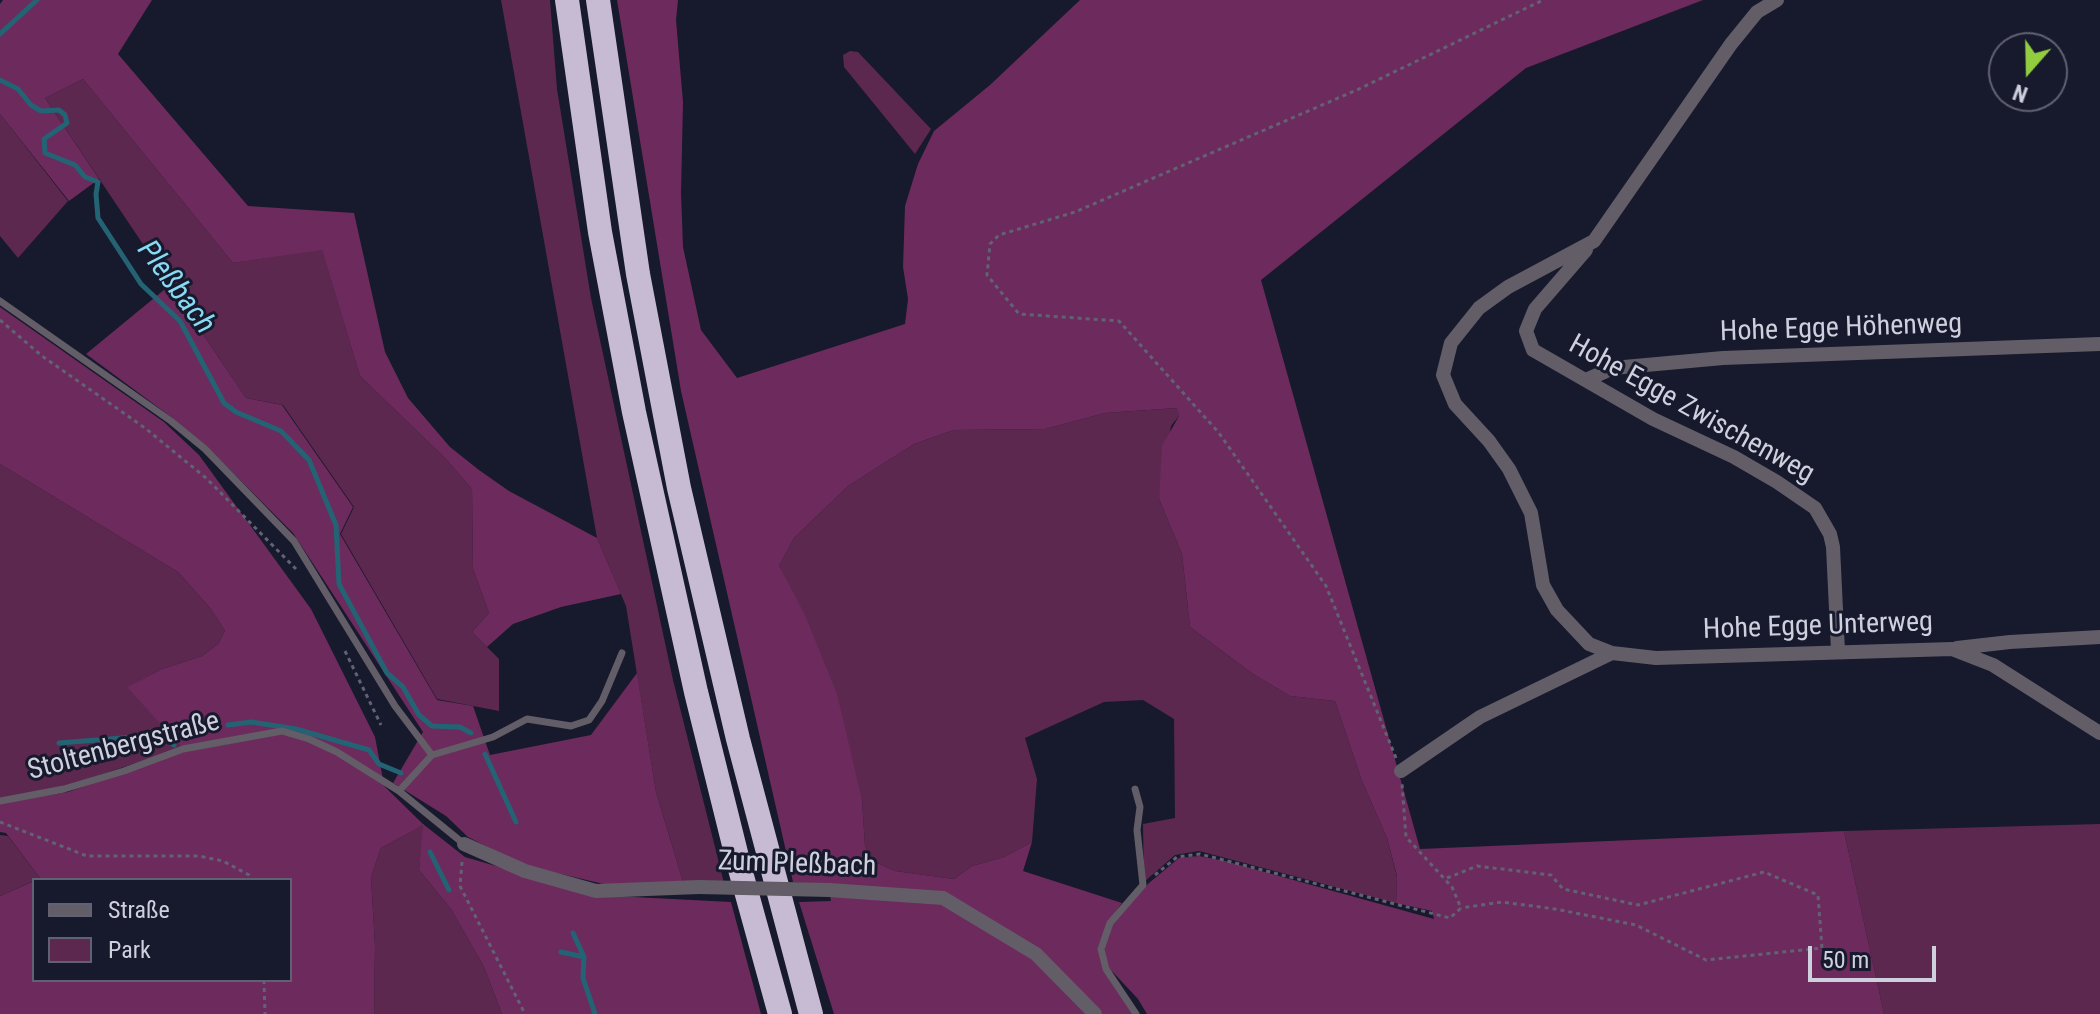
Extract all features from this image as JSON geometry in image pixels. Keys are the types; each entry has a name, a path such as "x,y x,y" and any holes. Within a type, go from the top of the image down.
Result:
{"highway":[{"path":"567,0 600,232 634,412 696,692 780,1014"},
{"path":"598,0 638,274 679,488 738,739 811,1014"}],"street":[{"name":"Hohe Egge Unterweg","path":"1777,0 1757,12 1741,32 1594,241 1508,287 1479,308 1451,343 1443,375 1455,404 1509,469 1531,513 1543,585 1557,610 1589,644 1612,653 1656,658 1952,649 1993,665 2100,733"},
{"name":"Hohe Egge Zwischenweg","path":"1594,241 1535,309 1526,331 1533,350 1653,419 1734,457 1815,508 1830,534 1833,547 1838,651"},
{"name":"Hohe Egge Höhenweg","path":"1586,380 1613,368 1723,358 2100,344"},
{"path":"1952,649 2100,637"},
{"path":"1401,771 1480,717 1612,653"},
{"name":"Zum Pleßbach","path":"464,844 525,871 596,891 699,887 829,890 943,898 1036,954 1095,1014"}],"lane":[{"path":"0,301 171,421 205,449 294,541 395,706 432,755"},
{"path":"399,791 432,755 493,737 527,719 571,726 589,720 602,701 622,653"},
{"name":"Stoltenbergstraße","path":"0,801 64,789 183,749 282,731 337,752 399,791 464,844"},
{"path":"1135,789 1140,807 1137,830 1143,885 1110,923 1101,949 1106,969 1136,1014"}],"path":[{"path":"1461,908 1452,887 1406,837 1401,771 1326,586 1219,433 1119,321 1019,314 987,275 990,244 999,235 1075,212 1359,89 1543,0"},
{"path":"0,320 42,356 145,428 206,478 300,573"},
{"path":"345,650 381,725"},
{"path":"0,822 87,856 199,856 223,861 251,878"},
{"path":"464,844 460,886 525,1014"},
{"path":"1143,885 1177,857 1200,854 1450,918 1461,908 1502,902 1636,925 1706,960 1822,948 1818,895 1764,872 1638,905 1563,889 1551,875 1477,866 1445,879"},
{"path":"263,1014 264,982"}],"green space":[{"path":"501,0 550,0 557,89 591,298 673,680 724,883 684,885 656,792 626,606 597,538"},
{"path":"850,51 858,52 931,129 915,154 844,67 843,55"},
{"path":"83,79 233,263 322,249 360,376 446,459 472,489 473,569 489,613 472,632 499,659 499,711 437,699 341,534 354,507 283,405 246,398 45,98"},
{"path":"0,114 68,201 18,258 0,236"},
{"path":"1178,408 1179,416 1171,426 1159,499 1182,554 1190,627 1253,674 1290,696 1335,701 1362,781 1387,838 1397,877 1396,903 1199,851 1175,855 1144,882 1143,824 1175,818 1174,719 1143,700 1104,702 1025,738 1037,779 1032,842 1004,857 972,866 954,879 895,871 873,861 865,846 862,800 779,566 794,538 848,486 914,444 954,430 1045,429 1105,413"},
{"path":"0,464 178,572 211,609 225,631 218,644 202,656 162,669 128,687 182,748 63,787 0,799"},
{"path":"424,824 419,870 451,909 484,967 502,1014 374,1014 375,946 371,877 381,848"},
{"path":"2100,824 2100,1014 1884,1014 1844,831"},
{"path":"0,835 8,836 40,878 32,878 32,882 0,896"}],"shaded area":[{"path":"3,0 152,0 118,54 248,206 354,213 385,352 408,398 450,447 479,470 509,491 597,538 621,594 561,607 513,624 487,647 472,632 489,613 473,569 472,489 446,459 360,376 322,250 233,263 83,79 45,98 99,179 69,201 0,114 0,4"},
{"path":"617,0 678,0 676,20 683,102 683,247 701,330 737,378 905,324 908,299 903,267 905,206 918,164 934,131 990,85 1080,0 1703,0 1526,68 1261,280 1420,849 1844,831 1884,1014 1147,1014 1138,999 1109,968 1104,949 1112,924 1149,883 1179,858 1199,856 1225,861 1434,919 1432,911 1396,903 1397,876 1387,838 1362,781 1335,701 1290,696 1253,674 1190,627 1182,554 1159,499 1162,446 1179,416 1177,408 1105,413 1045,429 954,430 914,444 848,486 794,538 779,566 805,615 837,694 862,800 865,846 873,861 895,871 954,879 972,866 1004,857 1032,842 1023,871 1122,903 1108,922 1098,947 1103,970 1132,1014 1100,1014 1038,951 945,895 793,882 681,391"},
{"path":"170,285 246,398 282,405 353,507 340,534 437,700 473,706 490,755 591,735 637,673 656,792 684,885 612,886 523,865 468,837 446,816 393,783 423,732 293,533 208,448 86,354"},
{"path":"0,307 164,422 199,455 311,609 375,737 383,779 337,749 282,729 182,748 127,687 162,669 202,656 218,644 225,631 211,609 178,572 0,464"},
{"path":"282,734 308,741 337,753 382,784 423,824 465,857 595,895 731,902 761,1014 502,1014 484,967 451,909 419,870 423,825 381,848 371,877 375,946 374,1014 0,1014 0,896 32,882 32,982 292,982 292,878 40,878 6,833 0,832 0,803 68,792 183,752"},
{"path":"829,890 942,900 1034,956 1090,1014 834,1014 799,902 831,901"}],"waterway":[{"name":"Pleßbach","path":"0,34 37,0"},
{"name":"Pleßbach","path":"0,80 18,89 31,105 41,111 59,110 65,115 67,123 44,139 45,153 75,165 85,177 98,182 98,218 141,284 180,321 224,403 236,412 281,431 309,460 336,525 339,584 387,673 403,687 419,715 432,726 460,727 471,733"},
{"path":"228,725 251,722 296,729 369,750 379,764 401,773"},
{"path":"59,743 160,735 174,745"},
{"name":"Pleßbach","path":"485,754 516,822"},
{"path":"430,852 449,890"},
{"name":"Pleßbach","path":"573,933 584,957 583,978 595,1014"},
{"path":"561,952 584,957"}]}
